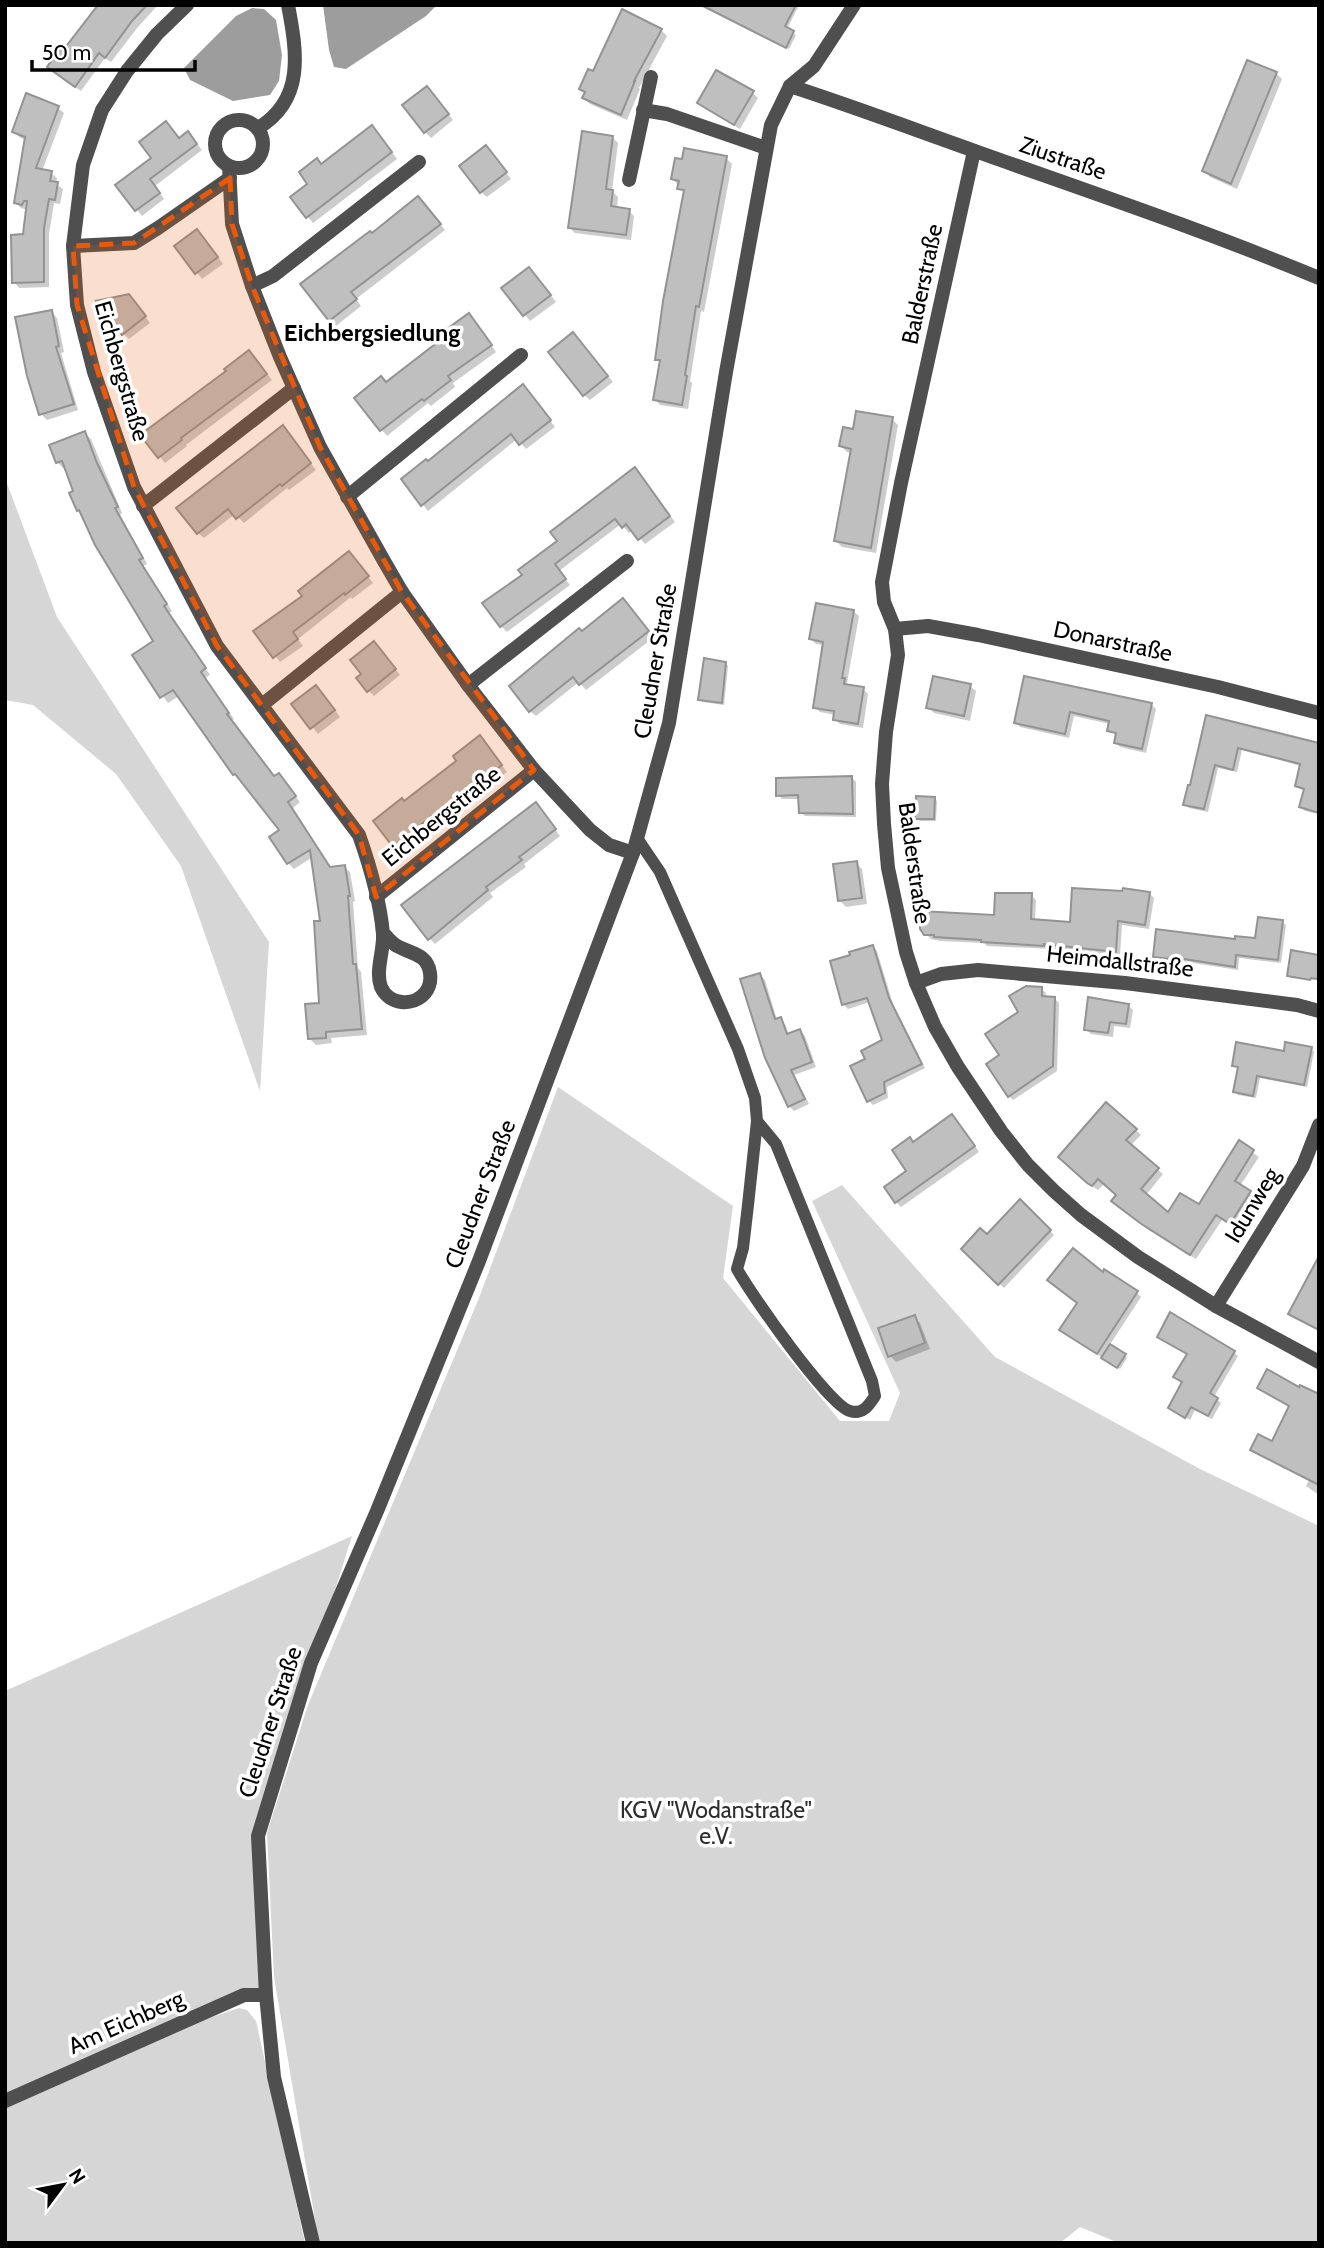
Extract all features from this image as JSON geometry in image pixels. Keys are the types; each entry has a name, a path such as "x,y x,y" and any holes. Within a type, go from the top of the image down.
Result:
{"street":[{"name":"Eichbergstraße","path":"187,5 157,34 127,71 102,110 83,165 73,246 77,306 94,372 134,487 216,646 359,835 371,867 383,933 379,980 382,989 393,1000 405,1003 419,999 428,989 429,968 418,954 395,945 383,933"},
{"path":"73,246 134,243 158,229 230,172 251,166 259,159 263,137 258,128 272,119 287,101 294,78 295,40 288,5"},
{"name":"Cleudner Straße","path":"313,2243 274,2077 266,1995 258,1836 311,1663 377,1511 479,1261 637,838 669,723 724,385 771,125 790,86 814,66 854,5"},
{"path":"629,180 651,77"},
{"name":"Ziustraße","path":"790,86 883,116 1082,188 1319,278"},
{"path":"643,110 667,114 766,148"},
{"name":"Eichbergstraße","path":"258,128 249,121 238,119 228,122 219,129 215,150 230,172 232,223 252,286 320,447 402,592 468,685 534,770 590,830 609,845 632,853"},
{"name":"Balderstraße","path":"974,151 882,582 884,602 895,629 898,655 886,732 884,824 888,867 906,952 935,1027 958,1068 1001,1131 1028,1165 1054,1191 1091,1223 1139,1257 1216,1306 1319,1362"},
{"path":"252,286 273,276 419,162"},
{"path":"347,497 521,355"},
{"path":"144,506 294,388"},
{"path":"468,685 627,561"},
{"path":"262,705 402,592"},
{"name":"Donarstraße","path":"895,629 928,626 978,635 1219,687 1319,713"},
{"name":"Eichbergstraße","path":"376,897 534,770"},
{"name":"Heimdallstraße","path":"916,983 941,974 978,970 1125,983 1297,1005 1319,1012"},
{"name":"Idunweg","path":"1216,1306 1303,1166 1319,1125"},
{"name":"Am Eichberg","path":"5,2101 244,1994 266,1995"}],"lane":[{"path":"637,838 660,872 738,1049 755,1098 757,1121 743,1248 737,1269 763,1311 834,1401 851,1412 860,1411 868,1407 875,1396 873,1381 776,1144 757,1121"}],"highlighted area":[{"path":"230,178 232,224 252,286 320,447 402,592 534,770 376,897 359,835 217,646 134,487 77,305 73,246 134,243"}],"green space":[{"path":"5,478 57,617 269,942 260,1091 181,866 116,774 33,705 5,700"},
{"name":"KGV \"Wodanstraße\" e.V.","path":"558,1087 733,1206 723,1278 840,1421 889,1421 900,1393 812,1201 842,1185 995,1357 1200,1469 1319,1526 1319,2243 1119,2243 1080,2227 1060,2243 319,2243 274,1977 267,1833 308,1705 479,1298"},
{"path":"352,1536 258,1836 259,1995 5,2102 5,1691"},
{"path":"239,2008 247,2010 256,2021 305,2243 5,2243 5,2107 179,2028"}],"shaded area":[{"path":"323,5 437,5 426,16 346,69 334,67"},
{"path":"252,8 264,9 276,20 282,55 279,81 270,95 233,101 190,80 184,68 236,16"}],"building":[{"path":"98,5 147,5 105,58 99,53 75,87 47,67"},
{"path":"701,5 796,5 785,26 794,31 786,48"},
{"path":"622,9 662,29 634,81 621,115 582,98 585,92 579,89 588,69 593,71"},
{"path":"1247,60 1277,72 1231,184 1202,171"},
{"path":"716,70 754,91 734,125 697,103"},
{"path":"427,86 449,114 424,133 402,105"},
{"path":"26,93 59,106 36,168 52,171 50,181 58,182 55,200 49,199 44,228 44,282 12,283 11,235 23,234 27,201 22,205 14,203 25,137 12,132"},
{"path":"166,121 179,138 188,131 197,144 150,179 160,193 135,211 115,185 151,158 139,142"},
{"path":"372,125 392,152 306,218 290,197 307,184 299,172 317,158 321,164"},
{"path":"582,131 613,136 606,189 613,190 611,206 630,209 626,235 568,228"},
{"path":"486,145 507,172 480,193 459,166"},
{"path":"684,148 727,156 699,307 696,306 682,405 653,400 660,360 655,360 663,301 684,190 677,189 679,181 671,179 675,158 682,159"},
{"path":"418,196 441,224 351,292 357,299 329,321 300,284 370,231 372,233"},
{"path":"197,229 218,257 195,274 174,246"},
{"path":"529,267 551,295 523,316 501,288"},
{"path":"129,294 146,316 122,335 96,301"},
{"path":"52,310 59,346 56,347 74,404 39,415 27,376 15,317"},
{"path":"469,313 492,345 448,376 451,380 424,401 422,399 380,431 354,398 381,376 386,382 443,338 440,334"},
{"path":"573,332 608,376 583,396 548,352"},
{"path":"249,350 267,374 158,458 140,435 226,371 224,369"},
{"path":"523,384 551,420 519,445 511,434 421,506 401,479 426,459 428,461"},
{"path":"856,411 893,417 871,548 834,541 851,449 839,446 843,427 853,429"},
{"path":"283,425 311,463 236,519 228,509 197,534 176,508"},
{"path":"85,431 118,507 115,508 143,558 139,560 167,604 164,606 206,668 201,672 229,713 227,714 274,776 279,773 296,796 288,802 330,867 345,865 350,896 353,964 356,964 362,1029 326,1032 326,1038 308,1039 305,1004 319,1003 314,921 320,921 310,850 287,864 269,837 279,830 235,774 233,775 173,690 160,698 132,655 153,641 95,545 69,493 73,491 62,461 56,463 49,445"},
{"path":"635,467 670,516 638,540 626,524 622,528 615,519 555,564 566,579 500,627 482,603 522,575 518,570 557,541 550,532"},
{"path":"349,551 369,576 293,632 298,639 273,658 253,631 302,596 298,591"},
{"path":"623,598 649,631 579,685 573,677 529,712 509,686 579,628 582,631"},
{"path":"816,603 854,610 842,678 845,678 844,684 864,687 858,724 833,720 834,711 813,708 823,642 809,639"},
{"path":"374,641 396,669 367,692 356,678 361,674 350,660"},
{"path":"704,658 726,662 722,703 698,700"},
{"path":"933,676 971,684 964,716 926,708"},
{"path":"1024,676 1152,703 1142,749 1114,743 1116,733 1107,731 1109,721 1070,712 1065,734 1014,723"},
{"path":"316,685 335,710 310,729 291,704"},
{"path":"1206,715 1319,743 1319,813 1299,807 1304,789 1295,786 1300,764 1238,748 1233,770 1215,765 1204,809 1183,805"},
{"path":"480,735 502,765 437,817 434,814 393,847 373,821 456,761 453,756"},
{"path":"852,776 853,814 799,813 798,795 776,796 776,778"},
{"path":"916,796 935,797 934,819 915,819"},
{"path":"536,802 556,829 519,857 522,860 486,887 488,890 428,940 401,905"},
{"path":"857,861 862,898 838,901 833,864"},
{"path":"1072,888 1122,891 1123,888 1150,892 1145,925 1118,921 1116,952 934,937 924,935 920,929 920,911 994,915 995,893 1032,893 1031,919 1070,922"},
{"path":"1258,917 1283,920 1278,960 1236,955 1235,967 1171,957 1153,957 1156,929 1235,939 1235,936 1255,938"},
{"path":"873,945 889,998 922,1064 884,1082 885,1093 867,1102 850,1066 865,1059 861,1051 882,1040 867,998 842,1005 830,961"},
{"path":"1291,950 1319,955 1319,979 1287,976"},
{"path":"760,973 775,1019 781,1017 787,1034 800,1029 812,1062 791,1070 805,1099 788,1107 765,1058 740,979"},
{"path":"1026,986 1042,987 1042,996 1055,997 1053,1066 1008,1097 986,1064 999,1055 985,1034 1018,1012 1009,996"},
{"path":"1088,997 1129,1004 1126,1024 1110,1022 1108,1033 1084,1030"},
{"path":"1236,1042 1284,1051 1285,1042 1312,1047 1304,1085 1257,1076 1253,1096 1233,1092 1238,1067 1232,1066"},
{"path":"1106,1102 1137,1129 1126,1140 1159,1168 1141,1189 1168,1212 1180,1193 1199,1204 1239,1140 1254,1150 1235,1181 1251,1191 1230,1224 1216,1215 1190,1255 1111,1201 1116,1195 1098,1179 1092,1186 1058,1157"},
{"path":"952,1114 975,1146 895,1203 884,1187 906,1171 892,1150 910,1137 913,1142"},
{"path":"1020,1199 1051,1230 998,1285 961,1249 980,1228 987,1234"},
{"path":"1073,1248 1103,1272 1104,1269 1138,1291 1097,1354 1059,1330 1077,1303 1047,1280"},
{"path":"1319,1256 1319,1330 1288,1314"},
{"path":"1170,1312 1235,1351 1210,1393 1218,1398 1208,1416 1191,1407 1185,1418 1168,1408 1182,1382 1173,1377 1187,1354 1157,1337"},
{"path":"915,1315 925,1343 888,1357 878,1328"},
{"path":"1110,1344 1126,1354 1117,1368 1101,1358"},
{"path":"1267,1369 1299,1387 1300,1385 1319,1394 1319,1485 1250,1450 1258,1434 1272,1441 1289,1406 1257,1388"}],"district":[{"name":"Eichbergsiedlung","path":"372,333"}]}
